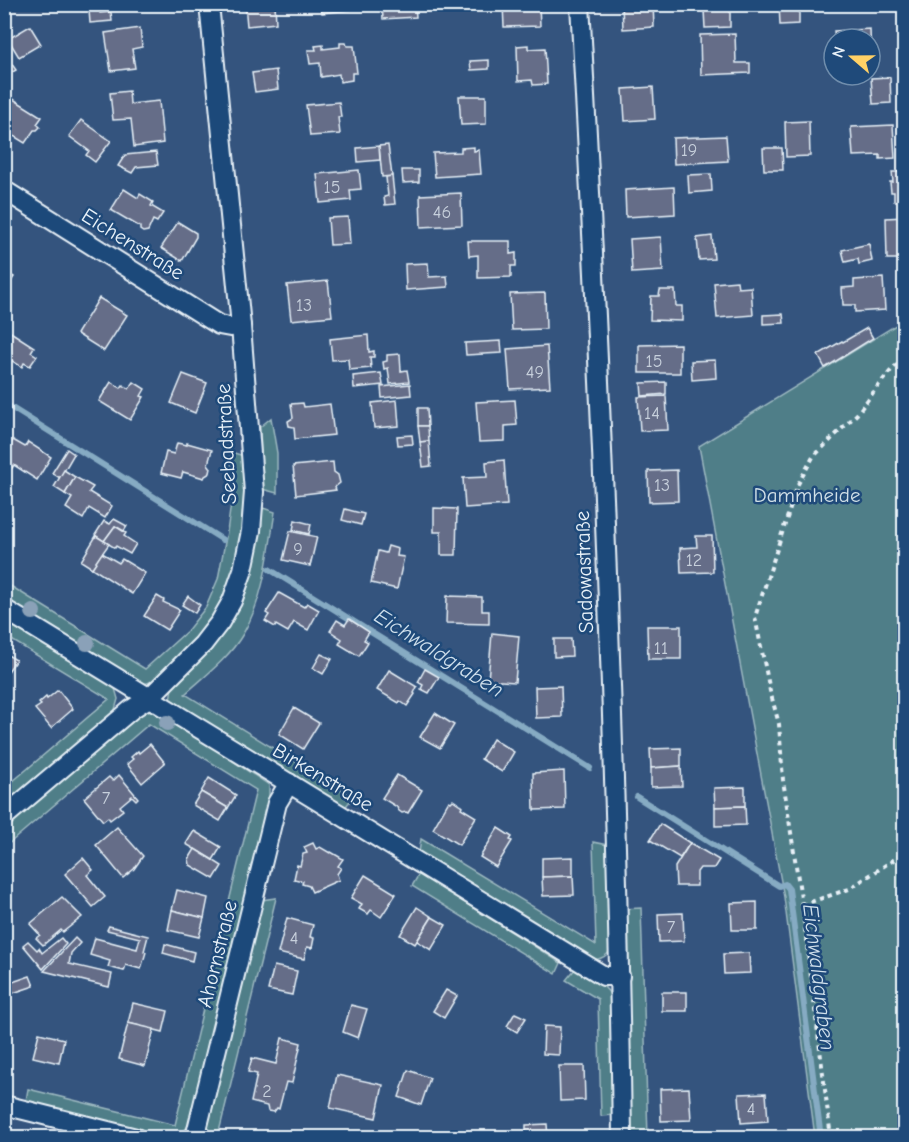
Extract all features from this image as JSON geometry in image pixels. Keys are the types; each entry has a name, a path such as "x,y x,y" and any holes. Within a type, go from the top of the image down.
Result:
{"street":[{"name":"Seebadstraße","path":"4,817 132,709 149,698 203,644 232,601 243,570 251,531 254,492 241,326 208,4"},
{"name":"Sadowastraße","path":"580,4 608,587 620,976 622,1137"},
{"name":"Eichenstraße","path":"4,190 219,325 241,326"},
{"name":"Birkenstraße","path":"4,609 604,976 620,976"},
{"name":"Ahornstraße","path":"195,1137 277,803 289,783"},
{"path":"4,1106 135,1137"}],"path":[{"path":"831,1137 802,905 783,780 779,724 755,617 798,484 813,457 857,414 885,377 904,360"},
{"path":"802,905 849,889 904,854"}],"green space":[{"name":"Dammheide","path":"904,320 904,1137 815,1137 784,897 699,446"},
{"path":"271,418 277,453 277,493 262,489 260,427"},
{"path":"231,452 247,457 241,535 234,573 219,610 210,624 195,642 156,679 140,684 5,601 4,582 145,669 187,631 206,607 218,579 232,496"},
{"path":"263,508 275,512 265,574 250,620 231,651 185,694 353,797 344,809 170,701 175,681 210,651 228,627 243,601 250,578"},
{"path":"4,618 114,685 118,699 114,713 5,809 5,788 109,699 5,636"},
{"path":"148,710 165,716 269,785 269,797 236,960 191,1121 183,1133 172,1137 30,1105 26,1101 28,1089 175,1125 256,790 149,724 5,847 4,822"},
{"path":"421,839 596,945 593,842 608,845 611,949 604,956 595,960 419,853"},
{"path":"419,874 561,963 556,974 412,886"},
{"path":"276,898 218,1136 222,1137 204,1138 261,900"},
{"path":"641,908 648,1137 629,1137 623,909"},
{"path":"576,968 601,984 612,998 613,1115 601,1116 598,999 566,980"}],"building":[{"path":"82,4 99,4 100,13 111,12 112,21 90,23 89,10 82,11"},
{"path":"245,4 275,4 276,23 247,26"},
{"path":"321,4 350,4 350,10 322,13"},
{"path":"382,4 415,4 416,17 383,19"},
{"path":"503,4 539,4 540,26 504,27"},
{"path":"622,4 653,4 654,27 623,29"},
{"path":"779,4 799,4 799,24 780,25"},
{"path":"892,4 904,4 904,10 892,11"},
{"path":"730,9 730,27 705,28 704,10"},
{"path":"30,26 41,44 19,57 8,39"},
{"path":"140,28 142,47 132,49 135,68 111,71 105,33"},
{"path":"735,34 736,63 750,63 750,73 701,75 700,35"},
{"path":"340,43 354,46 357,73 352,73 352,80 340,82 339,74 321,77 320,63 310,64 308,50 316,50 315,46 323,45 323,49 340,47"},
{"path":"528,45 528,49 545,48 547,84 533,85 532,80 518,81 517,46"},
{"path":"489,60 489,69 471,70 470,61"},
{"path":"11,63 16,70 4,77 4,67"},
{"path":"276,70 278,89 255,92 252,73"},
{"path":"882,77 890,77 891,103 873,104 872,87 882,87"},
{"path":"653,87 655,119 625,121 623,89"},
{"path":"129,91 130,104 159,101 163,143 134,147 131,119 113,120 110,93"},
{"path":"459,96 486,96 486,124 461,125"},
{"path":"10,97 42,117 37,124 40,127 34,130 25,143 4,130 4,103"},
{"path":"339,102 340,134 310,136 306,105"},
{"path":"81,120 111,141 95,162 86,155 89,151 69,136"},
{"path":"809,121 810,156 786,157 785,122"},
{"path":"893,125 895,158 880,159 880,155 853,156 851,127"},
{"path":"726,136 728,161 674,164 673,138"},
{"path":"388,145 392,176 382,177 379,146"},
{"path":"379,146 380,160 358,162 357,148"},
{"path":"474,147 474,151 479,150 481,174 435,177 433,153 461,152 461,148"},
{"path":"763,148 782,148 783,170 764,170"},
{"path":"156,152 158,165 136,167 132,173 118,166 125,155"},
{"path":"359,170 361,189 350,190 351,200 320,203 317,174"},
{"path":"402,170 419,170 419,182 403,183"},
{"path":"892,172 904,172 904,201 894,201 894,192 891,192 890,182 893,182"},
{"path":"711,174 712,191 689,193 688,175"},
{"path":"392,176 395,204 385,205 384,197 388,196 386,177"},
{"path":"674,187 675,214 626,217 625,190"},
{"path":"124,189 138,198 140,194 153,202 151,206 163,213 157,222 153,220 148,231 143,232 140,227 111,210"},
{"path":"461,193 462,225 421,227 420,195"},
{"path":"348,217 350,244 330,245 328,218"},
{"path":"904,217 904,259 887,259 886,218"},
{"path":"178,222 196,233 182,261 161,248"},
{"path":"712,236 714,259 699,260 697,238"},
{"path":"661,237 663,271 632,273 630,239"},
{"path":"468,241 510,241 510,254 516,253 516,266 511,266 511,277 478,278 478,255 469,256"},
{"path":"869,244 872,261 859,264 858,259 845,262 842,250"},
{"path":"428,263 429,277 447,276 448,287 406,290 405,264"},
{"path":"4,271 14,277 4,292"},
{"path":"883,278 885,310 855,312 855,305 843,305 842,288 854,287 854,280"},
{"path":"328,281 332,316 291,320 287,285"},
{"path":"737,281 738,288 751,287 753,315 717,318 714,283"},
{"path":"660,290 675,290 676,306 682,306 682,321 650,320 651,296 659,296"},
{"path":"545,293 546,329 512,330 510,294"},
{"path":"99,298 127,315 104,351 77,334"},
{"path":"783,314 784,323 763,324 763,315"},
{"path":"867,328 873,338 825,368 818,355"},
{"path":"9,331 34,347 31,352 37,356 30,366 24,363 22,367 4,356 4,338"},
{"path":"368,335 369,352 374,351 374,357 370,357 371,368 349,370 348,359 332,360 330,339"},
{"path":"501,341 502,353 466,355 465,343"},
{"path":"680,344 680,373 639,373 639,345"},
{"path":"547,346 550,387 510,389 507,349"},
{"path":"400,354 401,371 407,370 409,382 390,384 388,368 384,369 383,362 387,361 387,355"},
{"path":"715,360 716,378 692,380 691,361"},
{"path":"381,373 383,385 354,388 353,376"},
{"path":"183,374 207,383 195,413 171,403"},
{"path":"111,382 121,388 123,385 129,389 134,382 145,389 141,396 144,397 130,420 99,401"},
{"path":"666,382 666,394 642,396 641,383"},
{"path":"410,384 411,395 382,398 381,387"},
{"path":"666,396 668,430 640,431 638,397"},
{"path":"397,400 399,426 374,428 372,403"},
{"path":"515,400 517,425 505,426 505,441 479,442 476,402"},
{"path":"303,403 304,407 330,404 334,435 295,439 294,427 289,426 288,421 293,418 291,404"},
{"path":"418,408 427,408 428,426 418,426"},
{"path":"418,426 428,426 429,441 420,442"},
{"path":"412,435 413,444 398,445 397,436"},
{"path":"13,440 25,447 28,442 51,457 37,480 14,465 12,468 4,463 4,454"},
{"path":"429,441 431,466 423,467 420,442"},
{"path":"177,443 187,445 187,443 212,450 208,464 211,468 210,473 204,478 183,472 181,478 161,473 166,452 174,454"},
{"path":"67,449 74,454 60,478 52,473"},
{"path":"504,460 507,505 465,508 463,478 487,477 486,462"},
{"path":"333,462 334,472 338,475 340,483 335,487 336,490 296,495 293,466"},
{"path":"64,470 75,477 65,494 54,487"},
{"path":"677,470 678,501 649,502 648,471"},
{"path":"75,477 93,487 89,492 112,506 105,518 89,508 83,519 66,508 72,498 65,494"},
{"path":"434,508 457,509 456,555 441,555 441,532 434,532"},
{"path":"345,509 364,514 361,525 342,520"},
{"path":"114,519 127,526 124,531 115,526 104,541 95,535 104,521 110,524"},
{"path":"295,520 311,524 309,534 293,530"},
{"path":"115,526 126,533 124,536 136,544 130,554 104,541"},
{"path":"290,531 317,537 310,566 283,560"},
{"path":"96,536 109,544 92,568 81,561"},
{"path":"696,536 712,536 713,572 681,573 680,548 697,547"},
{"path":"388,546 398,549 397,556 404,557 397,589 371,583 378,551 386,553"},
{"path":"102,553 119,563 122,559 145,573 132,594 92,568"},
{"path":"279,593 304,607 307,603 319,610 308,630 294,622 288,632 265,621 269,615 266,613"},
{"path":"157,596 164,600 163,602 180,610 167,630 144,616"},
{"path":"188,596 200,605 195,613 182,605"},
{"path":"447,596 482,597 482,611 489,611 489,624 446,623"},
{"path":"349,619 369,632 364,640 368,642 359,656 339,644 342,639 330,631 337,620 345,625"},
{"path":"647,626 681,626 681,659 648,659"},
{"path":"492,633 519,636 515,682 488,680"},
{"path":"554,639 571,639 572,656 554,657"},
{"path":"6,654 16,660 4,677 4,657"},
{"path":"321,654 332,659 323,674 313,668"},
{"path":"425,669 439,677 429,693 421,689 423,685 418,682"},
{"path":"389,670 417,687 407,706 377,690"},
{"path":"561,686 562,717 536,718 535,687"},
{"path":"58,690 73,709 51,728 35,709 46,697 47,699"},
{"path":"294,708 319,723 303,749 279,734"},
{"path":"435,713 454,725 440,748 420,737"},
{"path":"493,739 514,752 502,772 481,759"},
{"path":"150,744 165,763 142,783 127,764 133,759 131,757"},
{"path":"681,748 681,766 651,768 650,749"},
{"path":"681,766 682,786 651,787 651,768"},
{"path":"564,771 565,809 534,810 533,773"},
{"path":"119,775 138,798 136,800 132,796 120,806 123,810 110,820 108,817 103,821 84,798 109,777 113,781"},
{"path":"397,775 422,790 408,813 402,813 382,798"},
{"path":"209,778 236,795 228,808 201,792"},
{"path":"745,787 745,806 715,807 714,788"},
{"path":"201,792 228,808 220,821 193,805"},
{"path":"453,800 476,817 459,845 433,829 449,801"},
{"path":"745,806 746,825 715,826 715,807"},
{"path":"660,824 690,843 680,858 650,840"},
{"path":"117,827 143,856 134,869 123,878 96,845"},
{"path":"498,828 512,837 510,840 512,841 496,867 480,857"},
{"path":"194,831 221,847 213,860 186,844"},
{"path":"313,843 316,849 320,847 343,859 338,866 341,868 337,874 339,880 312,892 309,886 302,884 303,881 294,879 297,865 300,866 303,854 307,853 304,847"},
{"path":"690,843 719,860 714,868 700,868 697,872 697,886 676,886 675,867"},
{"path":"195,849 222,866 214,879 190,865 189,859"},
{"path":"573,857 573,876 542,877 542,858"},
{"path":"83,858 93,870 87,875 105,897 93,907 65,874"},
{"path":"365,875 396,894 381,917 371,910 368,914 359,909 362,904 351,898"},
{"path":"573,876 574,895 543,896 542,877"},
{"path":"177,890 208,898 204,918 172,910"},
{"path":"62,897 82,917 43,945 36,938 40,935 30,924"},
{"path":"757,902 757,930 732,930 731,903"},
{"path":"417,907 432,917 415,944 400,935"},
{"path":"172,910 204,918 199,937 168,930"},
{"path":"683,913 684,941 659,942 658,914"},
{"path":"432,917 446,925 431,950 417,941"},
{"path":"287,918 313,925 310,937 314,938 312,948 307,947 304,959 278,953"},
{"path":"109,926 148,936 141,969 126,965 124,971 108,967 110,961 90,955 95,938 137,949 140,938 107,930"},
{"path":"61,938 66,944 43,969 23,945 28,941 37,950 39,948 42,953"},
{"path":"75,938 80,943 71,953 69,964 112,974 109,987 44,971"},
{"path":"165,944 194,952 192,961 163,953"},
{"path":"749,953 750,973 724,974 723,954"},
{"path":"274,966 297,971 292,995 268,990"},
{"path":"30,976 34,986 7,995 4,985"},
{"path":"446,990 457,996 444,1018 433,1011"},
{"path":"662,992 687,992 687,1011 662,1011"},
{"path":"133,1003 168,1011 163,1032 128,1023"},
{"path":"351,1005 367,1009 358,1038 343,1032"},
{"path":"515,1013 526,1018 517,1032 507,1026"},
{"path":"128,1023 154,1029 145,1066 119,1059"},
{"path":"544,1026 560,1027 559,1055 543,1054"},
{"path":"39,1033 64,1039 59,1063 33,1057"},
{"path":"282,1038 301,1043 292,1083 286,1082 279,1109 277,1108 274,1112 268,1111 267,1106 251,1102 257,1074 248,1072 252,1058 276,1064"},
{"path":"559,1066 584,1066 585,1100 560,1101"},
{"path":"408,1070 430,1078 421,1105 399,1097"},
{"path":"337,1075 383,1085 376,1118 330,1108"},
{"path":"689,1088 691,1120 661,1121 660,1089"},
{"path":"766,1093 768,1121 741,1123 739,1094"},
{"path":"547,1124 548,1138 526,1138 526,1125"},
{"path":"589,1133 589,1138 557,1138 557,1134"}],"waterway":[{"name":"Eichwaldgraben","path":"4,403 223,540"},
{"name":"Eichwaldgraben","path":"269,569 590,768"},
{"name":"Eichwaldgraben","path":"637,797 779,886 785,884 789,889 821,1138"}]}
